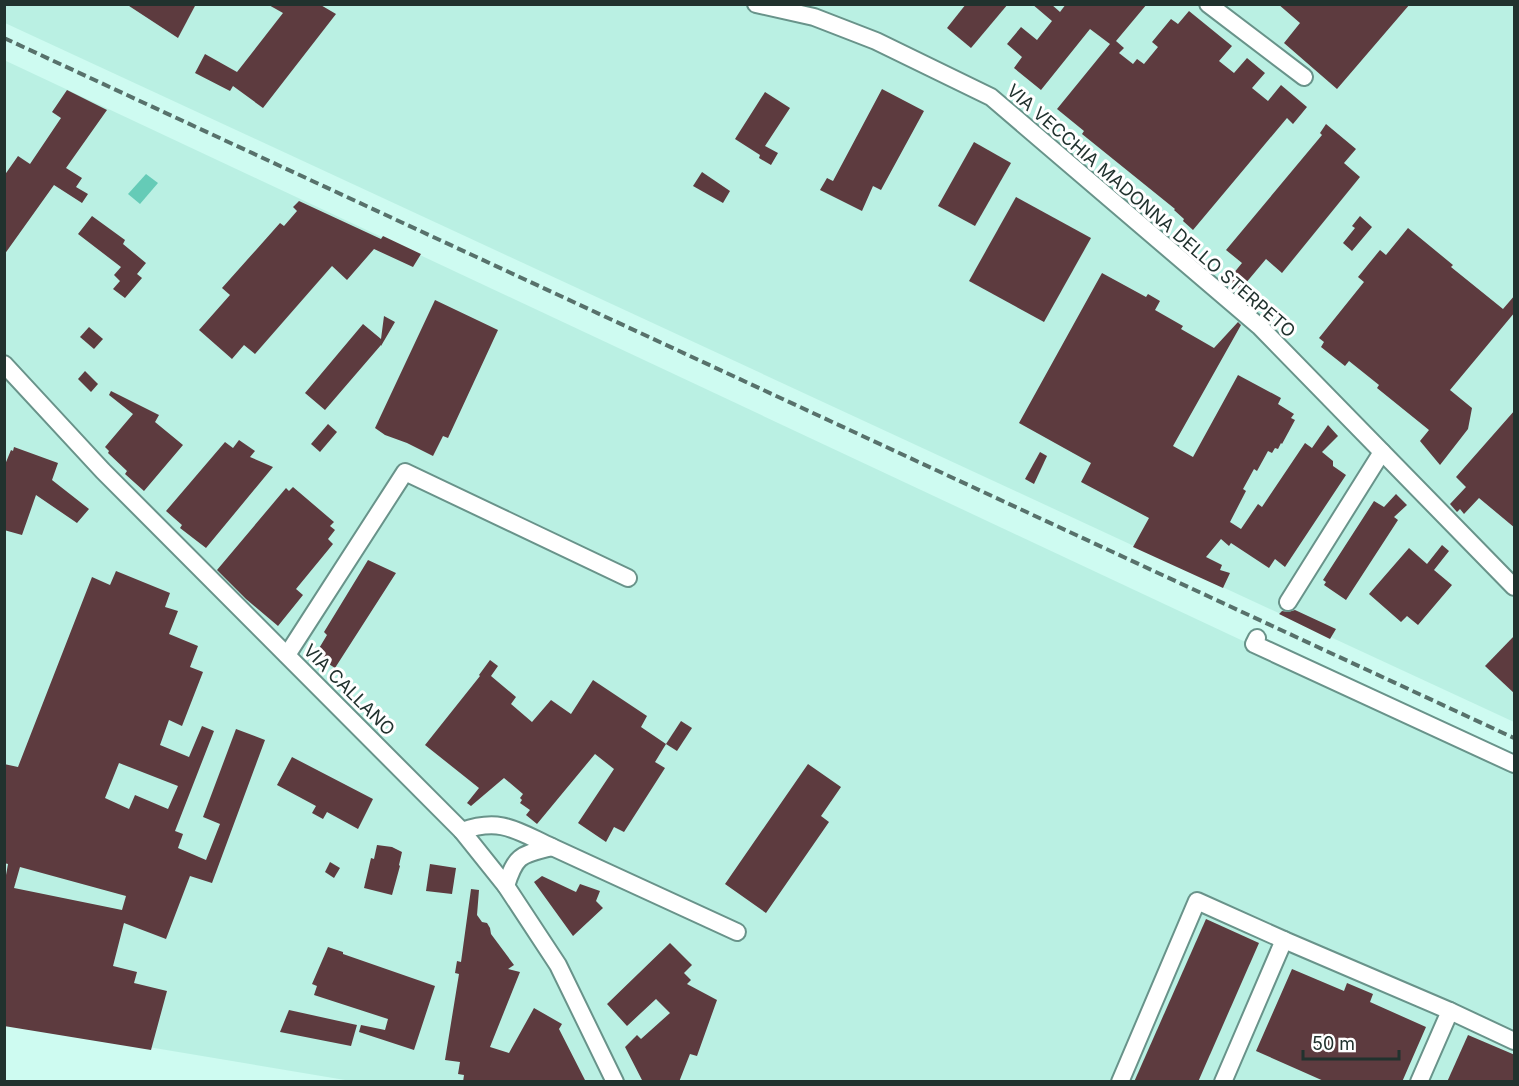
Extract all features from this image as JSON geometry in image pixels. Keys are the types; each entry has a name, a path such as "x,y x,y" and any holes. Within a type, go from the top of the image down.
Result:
{"street":[{"name":"VIA VECCHIA MADONNA DELLO STERPETO","path":"756,4 814,17 876,41 991,97 1260,327 1515,587"},
{"path":"1208,4 1304,77"},
{"name":"VIA CALLANO","path":"4,364 104,471 462,831 506,886 558,965 615,1082"},
{"path":"1288,602 1382,452"},
{"path":"287,655 405,472 628,578"},
{"path":"1257,638 1254,644 1515,764"},
{"path":"462,831 485,825 506,826 737,932"},
{"path":"506,886 518,858 552,847"},
{"path":"1120,1082 1197,902 1515,1041"},
{"path":"1223,1082 1284,940"},
{"path":"1419,1082 1450,1011"}],"shaded area":[{"path":"5,4 1514,5 1514,722 5,23"},
{"path":"4,60 1514,768 1514,1081 357,1082 5,1023"},
{"path":"146,174 158,183 140,204 128,194"}],"building":[{"path":"126,4 196,4 178,38"},
{"path":"267,4 319,4 336,14 263,108 233,86 230,91 195,73 205,54 237,72 283,13"},
{"path":"966,4 1008,4 971,48 947,28"},
{"path":"1032,4 1051,4 1060,12 1066,4 1147,4 1116,41 1124,48 1119,53 1133,64 1137,59 1144,64 1158,47 1152,42 1171,19 1178,24 1189,11 1232,46 1219,61 1234,73 1247,58 1265,73 1252,88 1268,101 1281,85 1307,107 1293,124 1287,118 1193,230 1175,209 1082,134 1084,131 1057,109 1110,44 1090,29 1041,90 1014,68 1022,57 1007,44 1021,27 1037,40 1052,21"},
{"path":"1278,4 1410,4 1337,89 1284,43 1300,23"},
{"path":"882,89 924,111 881,190 873,186 862,211 820,190 827,178 833,181"},
{"path":"67,90 107,110 66,168 82,178 76,187 88,194 82,203 54,185 4,255 4,176 18,156 30,164 61,118 52,112"},
{"path":"765,92 790,108 765,146 778,153 771,165 735,139"},
{"path":"1326,124 1356,149 1344,163 1360,177 1282,273 1266,259 1240,290 1228,280 1242,263 1226,250 1322,135 1320,133"},
{"path":"974,142 1011,163 975,226 938,206"},
{"path":"702,172 730,191 723,203 693,186"},
{"path":"1016,197 1091,238 1044,322 969,281"},
{"path":"299,201 381,239 383,236 421,254 413,267 374,249 347,280 332,266 255,354 244,345 232,359 199,330 230,295 222,288 280,223 284,226 297,211 293,207"},
{"path":"92,216 125,240 123,244 146,263 137,274 142,278 125,298 113,289 120,281 114,275 121,267 78,234"},
{"path":"1360,216 1372,227 1352,251 1343,243 1355,228 1352,226"},
{"path":"1408,228 1503,309 1515,295 1515,312 1450,390 1472,408 1468,429 1440,465 1420,441 1429,430 1377,388 1379,385 1349,361 1345,366 1321,347 1324,342 1319,338 1364,282 1358,277 1380,250 1386,255"},
{"path":"1102,273 1146,297 1148,294 1160,301 1155,310 1183,326 1181,329 1214,348 1238,322 1241,325 1173,446 1193,457 1238,375 1281,398 1278,404 1294,414 1291,418 1295,420 1282,444 1272,453 1268,451 1257,471 1254,469 1230,522 1241,529 1258,504 1262,507 1305,443 1312,448 1328,425 1338,436 1322,452 1333,461 1333,466 1346,475 1285,567 1275,559 1269,568 1231,543 1229,546 1221,539 1206,557 1222,565 1220,570 1230,573 1223,588 1133,547 1149,518 1081,482 1091,463 1019,423"},
{"path":"435,300 498,330 448,438 443,436 433,456 385,435 375,428"},
{"path":"384,316 395,322 381,346 325,410 305,393 363,324 381,339"},
{"path":"89,327 103,339 94,349 80,337"},
{"path":"85,371 98,384 91,392 78,379"},
{"path":"111,391 159,415 155,422 183,445 144,491 125,474 127,471 108,453 105,447 133,414 109,395"},
{"path":"1515,410 1515,528 1479,498 1464,514 1460,509 1457,512 1450,504 1466,487 1456,477"},
{"path":"328,424 337,432 320,452 311,444"},
{"path":"239,440 255,451 250,457 273,467 206,548 180,528 182,525 166,511 225,442 233,448"},
{"path":"14,447 58,463 52,480 89,509 77,523 36,495 22,535 4,530 4,467"},
{"path":"1040,452 1047,456 1034,484 1025,479"},
{"path":"293,487 334,522 330,526 335,530 328,539 333,544 296,589 303,595 278,626 217,570 286,488 289,491"},
{"path":"1396,494 1407,505 1394,517 1398,520 1346,600 1324,585 1326,582 1323,580 1374,501 1384,507"},
{"path":"1442,545 1449,551 1434,570 1452,585 1418,625 1407,616 1401,622 1369,594 1409,548 1427,564"},
{"path":"368,560 396,573 335,668 315,655 327,635 324,632"},
{"path":"116,571 170,593 165,607 178,611 169,634 198,646 190,667 203,672 182,726 169,720 160,745 189,757 202,726 214,731 175,831 183,834 178,848 206,860 220,824 203,817 236,729 265,740 212,883 190,876 166,939 124,923 113,966 137,972 134,983 167,991 151,1050 4,1026 4,886 8,864 4,863 4,764 18,767 92,577 110,585","holes":["119,763 178,786 168,809 135,795 129,809 105,798","20,867 126,896 122,910 14,888"]},
{"path":"1295,610 1336,629 1330,639 1279,614 1282,611"},
{"path":"1515,635 1515,694 1485,666"},
{"path":"490,660 498,666 491,676 516,697 511,704 532,722 551,700 571,714 593,680 647,716 641,727 666,744 655,762 665,768 624,832 614,827 606,842 578,823 614,769 595,754 537,824 526,815 530,810 520,803 523,794 504,778 471,806 467,803 479,788 425,745"},
{"path":"681,721 692,728 677,751 666,744"},
{"path":"292,757 373,799 358,829 327,812 323,819 312,813 316,806 277,785"},
{"path":"808,764 841,787 821,816 829,822 766,913 725,884"},
{"path":"377,845 392,847 402,852 392,895 364,888 371,858 374,859"},
{"path":"330,862 340,868 334,878 325,872"},
{"path":"430,864 456,868 452,894 426,891"},
{"path":"542,876 576,892 580,884 600,891 596,901 603,908 573,936 534,882"},
{"path":"471,889 479,890 477,915 482,922 487,923 491,934 514,965 508,969 520,972 490,1047 509,1053 534,1008 562,1024 559,1029 586,1082 463,1082 464,1075 458,1074 460,1062 445,1060 459,974 455,973 457,961 461,962"},
{"path":"1206,919 1259,943 1198,1082 1134,1082"},
{"path":"670,943 692,965 684,973 691,980 687,984 717,1000 697,1056 690,1054 679,1082 643,1082 625,1047 637,1035 641,1039 670,1013 656,999 627,1026 607,1004"},
{"path":"328,947 435,986 414,1050 359,1032 361,1025 385,1030 388,1019 314,995 317,986 312,984"},
{"path":"1292,969 1344,991 1347,983 1373,994 1370,1002 1426,1027 1402,1082 1326,1082 1256,1051"},
{"path":"289,1010 357,1025 351,1046 280,1032"},
{"path":"1468,1035 1515,1055 1515,1082 1447,1082"}],"railway":[{"path":"4,38 1514,738"}]}
